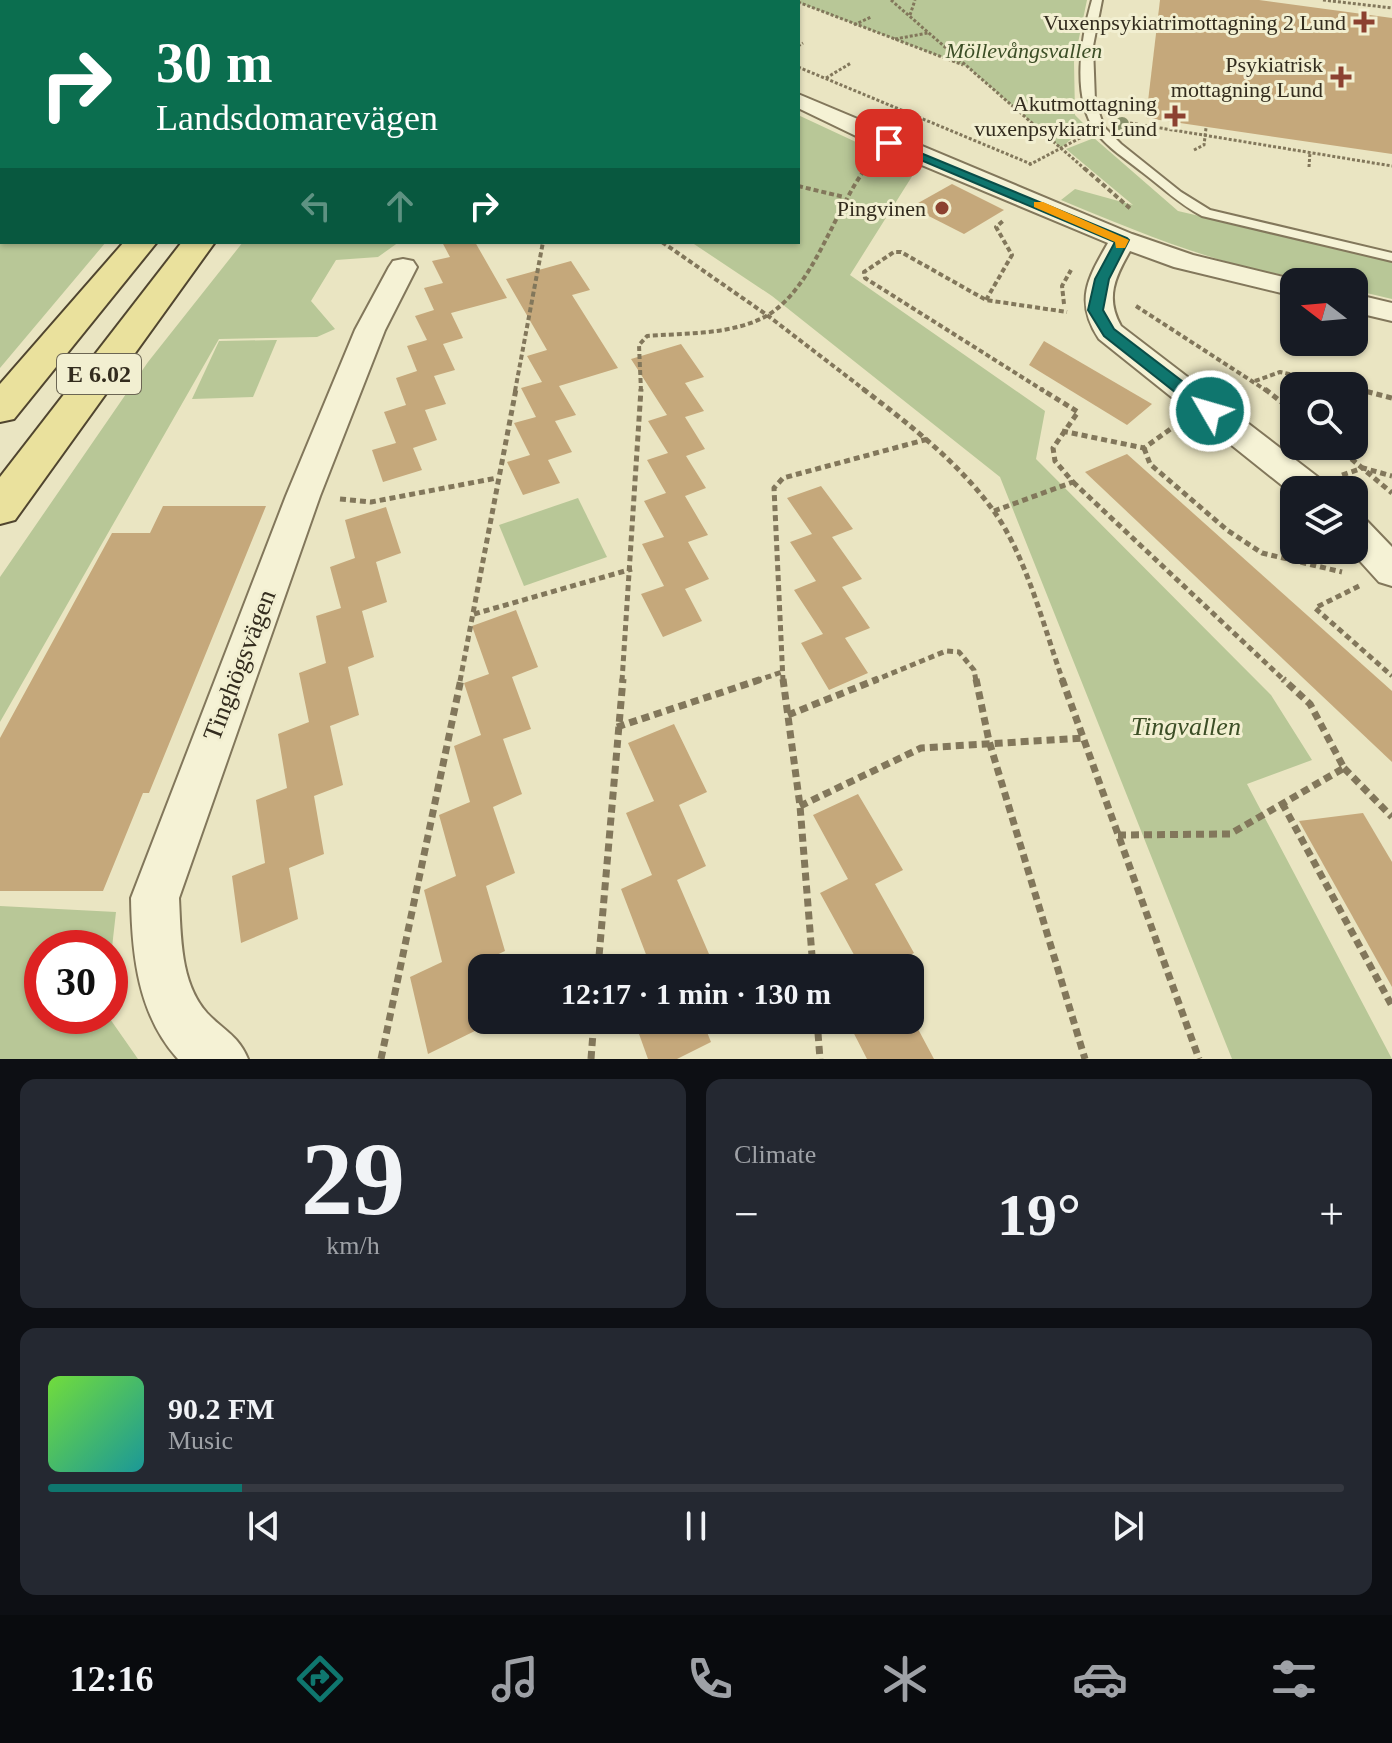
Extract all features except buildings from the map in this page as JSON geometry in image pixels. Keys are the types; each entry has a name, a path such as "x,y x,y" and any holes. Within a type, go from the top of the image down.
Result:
{"main road":[{"name":"E 6.02","path":"0,409 139,244"},
{"name":"E 6.02","path":"0,508 198,244"}],"street":[{"path":"800,101 889,143 993,186 1131,228 1184,261 1280,285"},
{"path":"1131,228 1097,292 1095,310 1109,332 1294,476"},
{"name":"Tinghögsvägen","path":"221,1059 210,1053 172,1009 156,956 155,898 303,496 370,330 403,267"},
{"path":"1368,306 1392,312"},
{"path":"1368,553 1382,575"}],"lane":[{"path":"1097,0 1088,58 1089,104 1096,122 1192,207 1218,217 1392,257"}],"path":[{"path":"891,0 1061,148 1131,228"},
{"path":"910,16 915,0"},
{"path":"1323,0 1392,8"},
{"path":"800,3 968,67"},
{"path":"854,25 871,17"},
{"path":"892,39 929,32"},
{"path":"826,78 851,63"},
{"path":"800,68 1031,164"},
{"path":"993,186 1061,148 1096,122 1205,134 1392,166"},
{"path":"1194,150 1204,145 1206,128"},
{"path":"599,954 632,569 642,376 639,345 647,336 693,334 767,315 794,292 850,185 889,143"},
{"path":"1309,167 1310,151"},
{"path":"800,186 844,197"},
{"path":"986,300 1012,255 996,227 1006,218"},
{"path":"381,1059 474,614 543,244"},
{"path":"665,244 767,315 928,439 994,511 1022,567 1199,1059"},
{"path":"1068,312 986,300 901,252 894,252 864,272 865,278 1078,412 1053,448 1055,461 1073,482 1310,704 1344,768 1392,817"},
{"path":"1124,300 1165,322 1280,401"},
{"path":"1255,381 1280,372"},
{"path":"1368,392 1392,398"},
{"path":"1062,431 1144,448 1178,423"},
{"path":"812,954 800,806 782,672 774,488 783,478 928,439"},
{"path":"1144,448 1150,464 1227,530 1262,553 1345,572"},
{"path":"1353,460 1392,493"},
{"path":"1341,476 1363,468 1392,476"},
{"path":"303,496 371,502 497,478"},
{"path":"994,511 1073,482"},
{"path":"474,614 632,569"},
{"path":"1382,575 1315,608 1392,676"},
{"path":"788,715 946,651 959,652 974,670 989,741 1085,1059"},
{"path":"617,727 782,672"},
{"path":"800,806 921,748 989,741 1083,738"},
{"path":"1118,835 1230,834 1344,768"},
{"path":"1282,803 1392,1006"},
{"path":"591,1059 593,1034"},
{"path":"818,1034 820,1059"}],"green space":[{"name":"Möllevångsvallen","path":"800,0 1087,0 1074,62 1075,115 1086,126 1061,148 968,67 800,3"},
{"name":"Tingvallen","path":"800,116 916,170 850,275 1045,411 1036,459 1271,695 1312,760 1247,784 1392,1059 1232,1059 1000,477 772,296 694,244 800,244"},
{"path":"1094,138 1178,211 1392,261 1392,299 1368,293 1368,268 1280,268 1280,274 1242,266 1167,242 1061,200 1075,189 1133,205 1066,149"},
{"path":"0,244 104,244 0,368"},
{"path":"241,244 396,244 378,257 336,260 311,301 335,329 317,337 219,339 0,722 0,577 148,362"},
{"path":"277,340 253,397 192,399 219,341"},
{"path":"578,498 607,557 524,586 499,525"},
{"path":"0,906 116,912 114,930 24,930 24,1034 121,1034 138,1059 0,1059"}],"slow traffic":[{"path":"1038,205 1123,240 1120,245"}],"place":[{"name":"Vuxenpsykiatrimottagning 2 Lund","path":"1364,22"},
{"name":"Psykiatrisk mottagning Lund","path":"1341,77"},
{"name":"Akutmottagning vuxenpsykiatri Lund","path":"1175,116"},
{"name":"Pingvinen","path":"942,208"}],"route":[{"path":"889,143 1123,240 1102,279 1095,310 1109,332 1210,411"}]}
